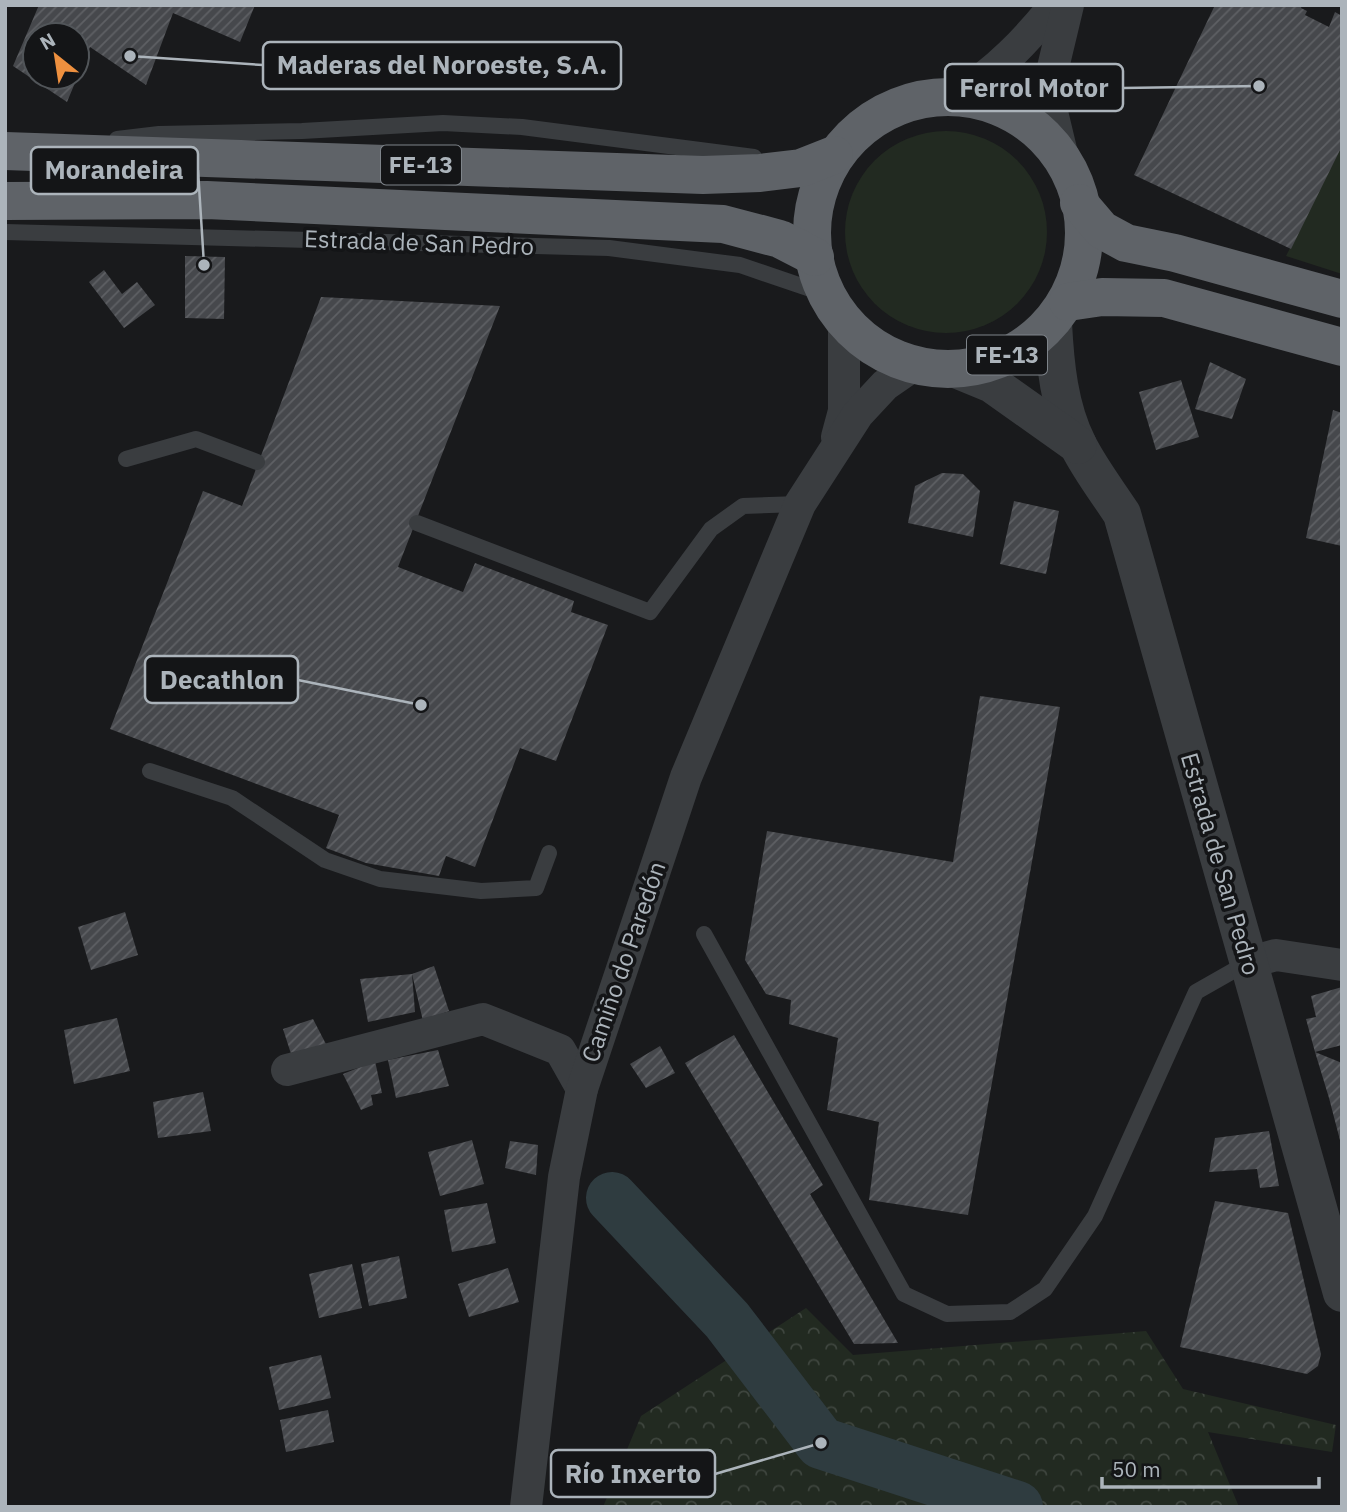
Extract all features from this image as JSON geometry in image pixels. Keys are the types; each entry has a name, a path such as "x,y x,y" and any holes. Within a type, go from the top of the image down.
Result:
{"highway":[{"name":"FE-13","path":"8,151 703,175 760,173 817,161 883,112 923,98 958,96 1001,106 1021,116 1056,147 1064,162 1079,203 1084,233 1082,262 1061,313"},
{"name":"FE-13","path":"817,161 821,187 813,216 815,257 836,308 867,345 911,367 936,371 958,370 990,363 1018,349 1061,313 1102,297 1164,298 1342,347"},
{"name":"FE-13","path":"5,201 207,200 723,224 780,239 815,257"},
{"name":"FE-13","path":"1079,203 1102,230 1126,243 1175,253 1342,299"}],"street":[{"path":"958,96 984,80 1022,45 1055,5"},
{"path":"1064,162 1052,112 1051,76 1068,5"},
{"path":"834,449 844,411 836,308"},
{"path":"1061,313 1056,364 1067,417 1078,445"},
{"path":"834,449 858,414 885,385 911,367"},
{"path":"958,370 992,384 1078,445"},
{"name":"Estrada de San Pedro","path":"1078,445 1122,514 1342,1293"},
{"name":"Camiño do Paredón","path":"526,1507 564,1177 582,1089 686,777 800,504 834,449"},
{"path":"1247,963 1276,955 1342,965"},
{"path":"288,1070 483,1019 560,1050 582,1089"}],"lane":[{"name":"Estrada de San Pedro","path":"5,232 609,248 740,265 836,308"},
{"path":"126,459 196,439 257,462"},
{"path":"416,523 650,612 710,529 743,506 800,504"},
{"path":"150,771 232,798 325,860 380,879 481,891 536,888 549,853"},
{"path":"704,934 904,1294 947,1314 1010,1312 1045,1289 1095,1216 1196,992 1247,963"}],"green space":[{"path":"946,131 985,139 1002,148 1017,161 1030,176 1039,193 1047,232 1039,271 1030,288 1017,303 1002,316 985,325 946,333 907,325 890,316 875,303 862,288 853,271 845,232 853,193 862,176 875,161 890,148 907,139"},
{"path":"1342,146 1342,274 1286,256"},
{"path":"806,1308 853,1355 1146,1331 1183,1389 1336,1425 1332,1452 1208,1432 1239,1507 603,1507 641,1416"}],"building":[{"path":"39,5 255,5 240,42 173,13 146,85 91,48 91,21 32,21"},
{"path":"1215,5 1302,5 1301,8 1307,11 1305,15 1329,27 1335,12 1342,16 1342,146 1291,249 1134,175"},
{"path":"21,47 21,71 13,66"},
{"path":"50,91 72,91 67,102"},
{"path":"185,256 225,257 224,319 185,318"},
{"path":"104,270 122,294 137,282 155,305 124,328 89,282"},
{"path":"321,297 500,306 398,567 463,592 475,563 574,601 571,612 608,625 556,761 520,748 475,867 446,856 439,876 366,863 326,848 339,815 110,729 203,491 242,506"},
{"path":"1210,362 1246,379 1232,419 1195,409"},
{"path":"1181,380 1199,437 1156,450 1139,392"},
{"path":"1333,410 1342,413 1342,546 1306,538"},
{"path":"942,473 963,474 980,491 973,537 908,523 915,486"},
{"path":"1014,501 1059,511 1046,574 1000,564"},
{"path":"980,696 1060,707 968,1215 869,1200 879,1122 827,1110 838,1038 789,1024 791,1000 766,994 745,960 767,831 953,862"},
{"path":"125,912 138,955 91,970 78,927"},
{"path":"434,966 449,1011 423,1021 412,974"},
{"path":"412,974 415,1012 368,1022 360,979"},
{"path":"1342,987 1342,1045 1315,1052 1306,1019 1316,1017 1311,996"},
{"path":"117,1018 130,1071 74,1084 64,1030"},
{"path":"313,1019 328,1048 293,1060 283,1029"},
{"path":"734,1035 823,1185 810,1194 898,1343 854,1344 685,1063"},
{"path":"660,1046 675,1073 646,1088 630,1064"},
{"path":"438,1050 449,1086 396,1098 388,1060"},
{"path":"1315,1052 1342,1063 1341,1144 1329,1098"},
{"path":"375,1061 382,1093 371,1095 373,1105 361,1110 343,1074"},
{"path":"203,1092 211,1131 158,1138 153,1102"},
{"path":"1269,1131 1279,1186 1260,1188 1257,1169 1209,1172 1215,1138"},
{"path":"472,1140 484,1184 440,1196 428,1152"},
{"path":"510,1141 538,1145 536,1175 505,1168"},
{"path":"1215,1201 1288,1213 1321,1354 1318,1366 1307,1374 1180,1347"},
{"path":"487,1203 496,1243 452,1252 444,1210"},
{"path":"399,1256 407,1298 369,1306 361,1264"},
{"path":"352,1264 362,1308 319,1318 309,1274"},
{"path":"508,1268 519,1302 469,1317 458,1284"},
{"path":"321,1355 331,1398 279,1410 269,1367"},
{"path":"328,1410 334,1442 286,1452 280,1420"}],"waterway":[{"path":"612,1198 727,1320 821,1443 1017,1507"}],"place":[{"name":"Maderas del Noroeste, S.A.","path":"130,56"},
{"name":"Ferrol Motor","path":"1259,86"},
{"name":"Morandeira","path":"204,265"},
{"name":"Decathlon","path":"421,705"},
{"name":"Río Inxerto","path":"821,1443"}]}
